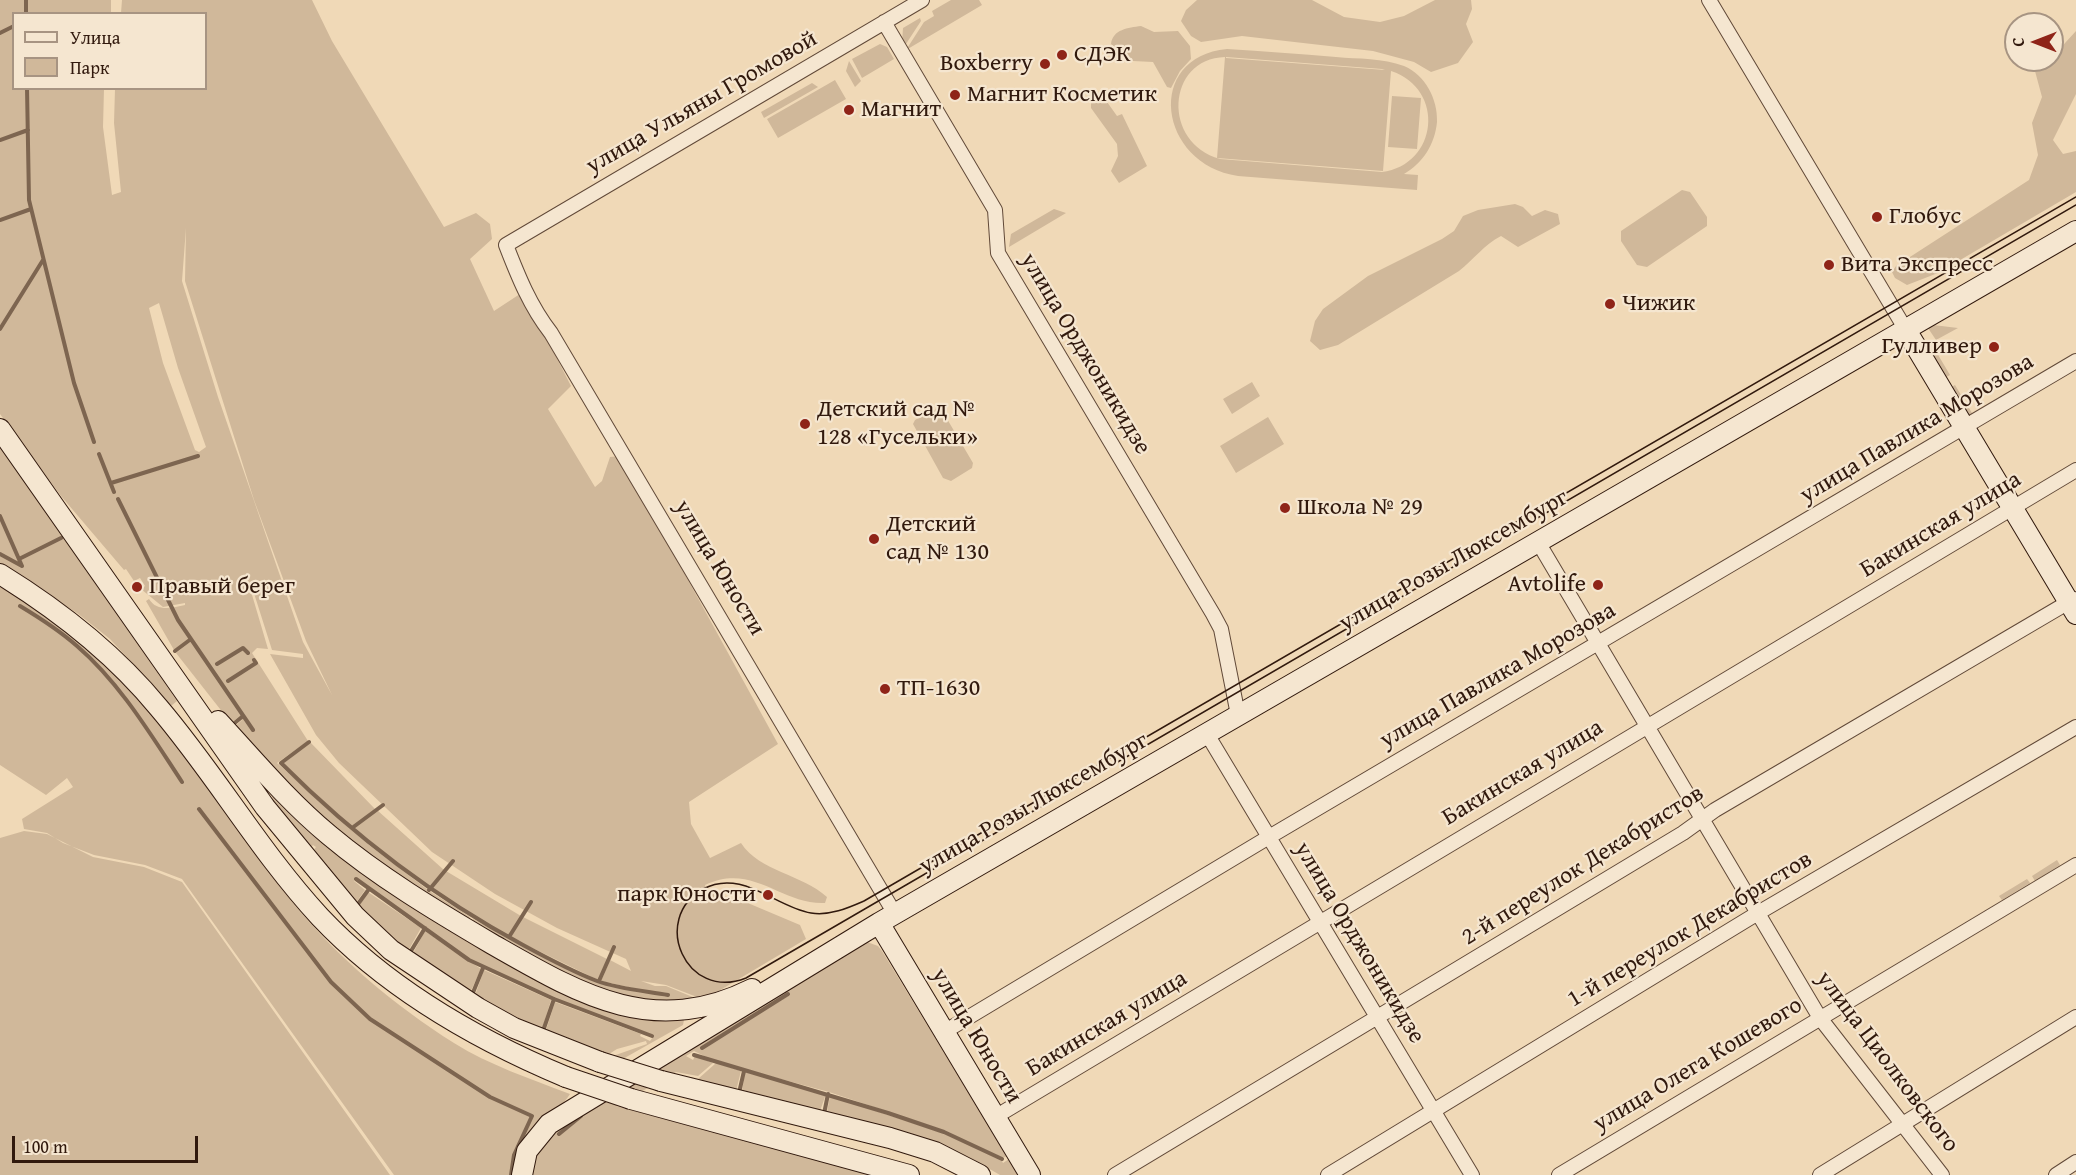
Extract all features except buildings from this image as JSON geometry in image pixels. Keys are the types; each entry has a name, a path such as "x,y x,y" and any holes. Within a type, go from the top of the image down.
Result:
{"main road":[{"name":"улица Розы Люксембург","path":"858,935 2076,231"},
{"path":"1906,330 2074,605"},
{"path":"0,429 266,807 317,873 355,916 391,950 434,980 513,1028 600,1062 661,1080 890,1138 935,1152 980,1175"},
{"path":"0,574 75,624 116,660 159,708 292,885 351,948 436,1012 504,1051 566,1077 631,1099 909,1175"},
{"path":"169,669 291,800 329,835 416,898 558,982 599,1000 662,1010 704,1006 736,997 858,935"},
{"name":"улица Юности","path":"887,918 944,1032 1030,1175"},
{"path":"522,1175 527,1150 549,1124 858,935"}],"street":[{"name":"улица Ульяны Громовой","path":"506,245 922,0"},
{"path":"1709,0 1906,330"},
{"name":"улица Орджоникидзе","path":"884,22 995,210 998,253 1221,629 1238,715"},
{"name":"улица Юности","path":"506,245 523,289 552,333 887,918"},
{"name":"улица Павлика Морозова","path":"944,1032 1269,837 2076,361"},
{"name":"Бакинская улица","path":"995,1117 1646,725 2076,470"},
{"name":"улица Циолковского","path":"1538,542 1820,1018 1942,1175"},
{"name":"2-й переулок Декабристов","path":"1115,1175 1378,1018 1703,819 2074,605"},
{"name":"1-й переулок Декабристов","path":"1328,1175 1758,914 2076,727"},
{"name":"улица Орджоникидзе","path":"1207,734 1472,1175"},
{"name":"улица Олега Кошевого","path":"1559,1175 2076,865"},
{"path":"1820,1175 2076,1017"},
{"path":"2056,1175 2076,1162"}],"green space":[{"path":"0,0 111,0 111,12 12,12 12,90 104,90 103,127 112,195 121,192 114,123 115,90 207,90 207,12 121,12 122,0 312,0 332,41 444,227 476,213 490,224 492,239 470,259 494,311 523,292 571,386 548,409 595,487 602,481 610,457 620,456 778,744 689,802 691,824 710,858 741,843 749,853 770,867 806,883 827,897 825,903 809,902 738,878 722,879 705,885 707,892 743,901 800,925 806,939 712,995 697,997 666,985 641,981 655,986 666,986 700,1000 642,1002 603,994 470,924 473,919 560,966 597,982 669,996 601,981 610,960 631,971 626,959 557,928 495,894 432,852 339,763 316,735 270,654 303,658 303,654 272,650 252,587 250,588 268,649 257,648 252,653 308,741 277,763 369,845 428,890 470,917 467,922 408,886 308,808 234,727 242,720 240,716 231,723 176,653 190,642 189,639 174,650 146,601 149,599 156,606 165,608 185,605 185,603 163,607 141,589 145,586 140,578 134,581 61,496 0,414","holes":["186,228 185,281 254,500 306,641 332,695 303,642 218,397 182,281","159,303 178,368 206,447 199,452 195,450 163,363 149,308"]},
{"path":"951,0 979,0 982,5 906,50 924,22 934,16 932,11"},
{"path":"1197,0 1312,0 1344,17 1380,22 1404,16 1435,0 1471,0 1472,9 1466,24 1473,42 1458,63 1431,72 1414,62 1373,51 1242,36 1201,42 1191,36 1181,21 1186,10"},
{"path":"920,18 921,21 904,47 903,28"},
{"path":"1141,26 1154,32 1178,31 1190,46 1191,59 1180,71 1171,88 1167,87 1153,62 1133,61 1111,44 1118,32"},
{"path":"2076,31 2076,94 2053,140 2063,154 2076,151 2076,192 1938,273 1907,285 1895,278 1892,272 1896,266 2029,180 2038,155 2032,123 2042,97 2035,72 2064,72 2064,44"},
{"path":"880,44 887,47 894,59 862,78 852,59"},
{"path":"1227,49 1379,60 1396,63 1411,70 1429,89 1437,113 1436,130 1431,145 1422,159 1404,174 1418,175 1417,190 1238,176 1211,167 1191,152 1177,133 1171,111 1173,90 1182,71 1200,56","holes":["1225,57 1217,158 1201,150 1188,137 1181,120 1179,103 1182,86 1191,72 1205,61","1226,57 1385,70 1226,58","1391,71 1409,80 1421,93 1427,109 1428,126 1424,142 1415,156 1401,166 1382,172 1218,158 1383,171"]},
{"path":"849,61 861,81 855,87 846,71"},
{"path":"835,80 846,99 778,138 767,119"},
{"path":"812,83 818,87 764,118 761,112"},
{"path":"1100,92 1117,116 1122,114 1147,166 1119,183 1111,171 1118,156 1117,144 1091,108 1091,100"},
{"path":"1392,96 1421,98 1417,149 1388,147"},
{"path":"1682,190 1690,192 1707,217 1707,226 1647,267 1637,265 1621,241 1621,231"},
{"path":"1515,204 1523,207 1532,216 1545,210 1558,214 1560,224 1518,247 1501,236 1459,271 1338,345 1320,350 1310,341 1315,321 1323,309 1368,276 1442,239 1454,231 1463,216 1478,210"},
{"path":"1054,209 1066,213 1009,247 1011,234"},
{"path":"1933,325 1958,328 1936,340 1928,328"},
{"path":"1934,348 1950,375 1941,380 1925,353"},
{"path":"1252,382 1260,396 1232,414 1223,399"},
{"path":"1955,385 1975,418 1966,423 1946,390"},
{"path":"940,407 973,463 972,468 951,481 943,478 913,424 915,420"},
{"path":"1268,417 1284,444 1236,473 1220,446"},
{"path":"0,447 177,701 171,706 110,639 77,613 0,565"},
{"path":"0,587 23,599 55,621 126,682 149,708 293,903 328,942 368,979 432,1029 467,1051 570,1094 537,1127 517,1175 394,1175 182,879 145,865 94,855 63,843 47,833 24,829 22,819 73,787 67,778 46,795 0,765"},
{"path":"310,742 375,809 352,827 283,764"},
{"path":"273,795 487,949 681,1018 684,1020 683,1025 621,1060 610,1057 647,1044 646,1041 617,1049 606,1056 545,1033 555,1002 641,1034 640,1036 650,1041 653,1037 554,998 469,959 355,878 354,881 365,890 355,904 311,854 316,847 313,845 308,851 271,800"},
{"path":"377,810 444,870 429,889 353,828"},
{"path":"24,831 47,834 93,857 144,867 182,882 390,1175 0,1175 0,838"},
{"path":"2057,860 2060,865 2035,881 2032,876"},
{"path":"446,871 521,916 509,936 430,889"},
{"path":"2027,879 2030,883 2002,900 1999,896"},
{"path":"368,892 421,928 408,951 358,907"},
{"path":"523,917 607,959 598,980 510,937"},
{"path":"425,931 481,969 469,995 413,953"},
{"path":"867,942 878,946 882,951 1007,1156 1003,1158 940,1129 829,1092 714,1061 694,1051 686,1056 693,1060 695,1056 713,1063 698,1076 676,1072 616,1106 874,1175 528,1175 528,1166 546,1134","holes":["789,993 790,995 701,1048"]},
{"path":"484,970 551,1000 541,1033 474,998"},
{"path":"716,1063 741,1071 736,1091 689,1080 691,1077 698,1079"},
{"path":"745,1072 826,1094 820,1111 742,1092"},
{"path":"830,1096 940,1132 1001,1159 1003,1163 1009,1159 1019,1175 1000,1175 969,1157 930,1140 827,1112"}],"waterway":[{"path":"26,0 26,12"},
{"path":"0,33 12,27"},
{"path":"27,90 29,200 74,383 94,442"},
{"path":"0,140 28,130"},
{"path":"0,220 31,209"},
{"path":"0,329 43,260"},
{"path":"99,454 114,492"},
{"path":"111,483 198,456"},
{"path":"118,499 178,620 253,730"},
{"path":"0,516 22,566 0,554"},
{"path":"19,559 61,538"},
{"path":"20,606 70,640 107,676 134,710 182,782"},
{"path":"175,651 191,639"},
{"path":"217,664 243,648 248,653"},
{"path":"228,681 256,663 254,660"},
{"path":"231,726 243,716"},
{"path":"309,742 281,763 308,790 366,840 426,885 490,926 578,973 614,986 668,995"},
{"path":"352,828 383,805"},
{"path":"199,809 331,982 370,1019 490,1097 532,1116 514,1155 511,1175"},
{"path":"429,890 453,861"},
{"path":"356,879 469,960 554,999 652,1036"},
{"path":"358,904 369,889"},
{"path":"509,937 531,902"},
{"path":"411,951 425,928"},
{"path":"599,981 614,947"},
{"path":"472,995 483,968"},
{"path":"702,1048 788,994"},
{"path":"543,1031 554,999"},
{"path":"694,1055 888,1113 944,1132 1002,1159"},
{"path":"739,1093 744,1071"},
{"path":"824,1114 828,1094"},
{"path":"559,1134 581,1116"}],"tram line":[{"path":"2076,197 864,901 839,911 818,914 784,904 745,886 731,883 717,884 703,889 687,902 679,919 677,937 682,954 692,968 707,978 725,982 746,978 2076,205"}],"place":[{"name":"СДЭК","path":"1062,55"},
{"name":"Boxberry","path":"1045,64"},
{"name":"Магнит Косметик","path":"955,95"},
{"name":"Магнит","path":"849,110"},
{"name":"Глобус","path":"1877,217"},
{"name":"Вита Экспресс","path":"1829,265"},
{"name":"Чижик","path":"1610,304"},
{"name":"Гулливер","path":"1994,347"},
{"name":"Детский сад № 128 «Гусельки»","path":"805,424"},
{"name":"Школа № 29","path":"1285,508"},
{"name":"Детский сад № 130","path":"874,539"},
{"name":"Avtolife","path":"1598,585"},
{"name":"Правый берег","path":"137,587"},
{"name":"ТП-1630","path":"885,689"},
{"name":"парк Юности","path":"768,895"}]}
